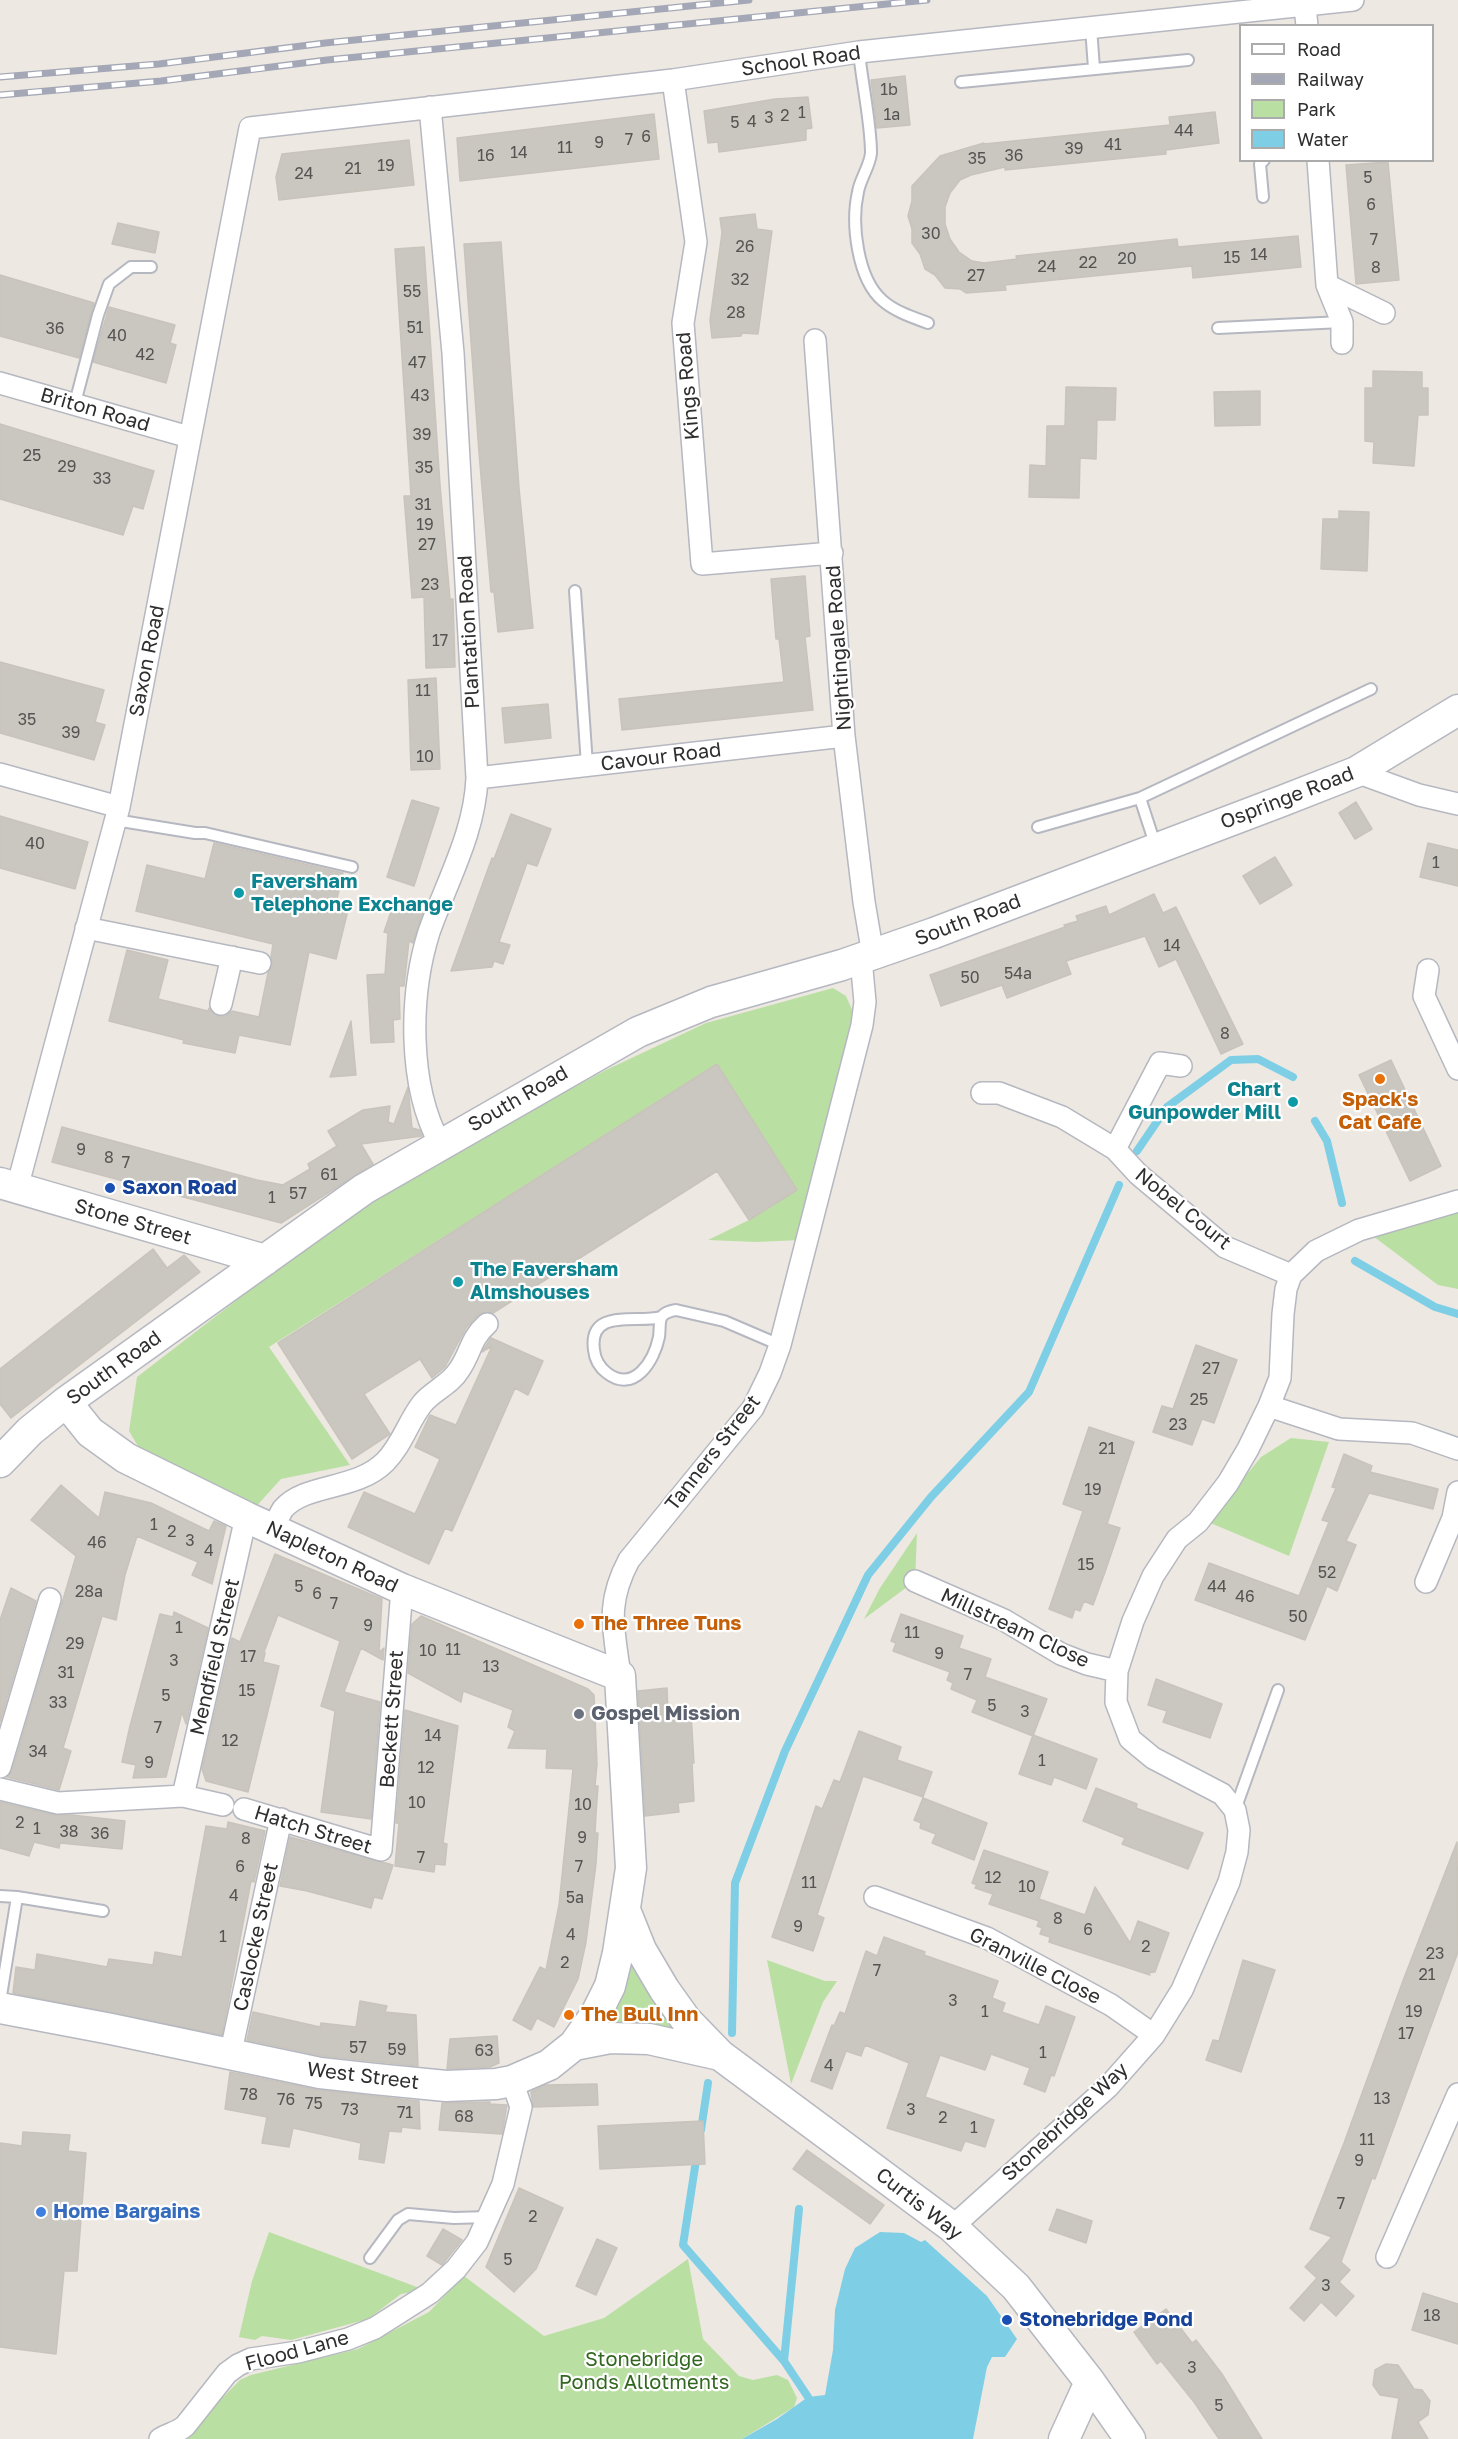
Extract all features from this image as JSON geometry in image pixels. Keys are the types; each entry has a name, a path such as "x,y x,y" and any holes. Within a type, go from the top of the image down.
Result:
{"street":[{"name":"School Road","path":"250,128 673,80 859,52 1091,28 1306,16 1353,0"},
{"name":"Kings Road","path":"673,80 696,242 683,323 702,564 832,553"},
{"name":"Plantation Road","path":"430,107 453,353 477,778 472,820 429,932 416,994 416,1038 420,1083 427,1118 440,1144"},
{"name":"Saxon Road","path":"9,1186 86,928 117,813 250,128"},
{"path":"1317,162 1327,285 1342,322 1342,343"},
{"path":"1327,285 1384,313"},
{"name":"Nightingale Road","path":"815,340 844,736 864,902 867,957"},
{"name":"Briton Road","path":"0,383 189,437"},
{"name":"Ospringe Road","path":"1107,868 1356,772 1458,710"},
{"name":"Cavour Road","path":"477,778 844,736"},
{"path":"1356,772 1419,795 1458,804"},
{"path":"0,774 117,813"},
{"name":"South Road","path":"0,1462 30,1431 66,1402 364,1189 638,1032 711,1002 867,957 1107,868"},
{"path":"86,928 260,963"},
{"path":"221,1004 232,957"},
{"name":"Tanners Street","path":"625,1909 631,1868 620,1676 613,1599 618,1581 629,1560 753,1407 770,1373 780,1346 862,1024 867,957"},
{"path":"1428,970 1424,996 1458,1069"},
{"path":"1115,1149 1160,1063 1181,1066"},
{"name":"Nobel Court","path":"982,1093 999,1093 1062,1118 1115,1149 1138,1174 1225,1247 1290,1275"},
{"name":"Stone Street","path":"9,1186 265,1260"},
{"path":"1235,1810 1222,1794 1153,1758 1130,1739 1116,1702 1117,1671 1133,1621 1153,1576 1177,1539 1198,1522 1228,1482 1248,1449 1269,1406 1280,1378 1283,1314 1290,1275 1316,1251 1359,1230 1458,1201"},
{"path":"273,1530 283,1509 301,1496 356,1480 385,1462 424,1401 459,1371 472,1341 487,1324"},
{"name":"Napleton Road","path":"66,1402 90,1431 117,1453 246,1517 402,1589 620,1676"},
{"path":"1269,1406 1339,1429 1412,1433 1458,1449"},
{"path":"1426,1582 1453,1518 1458,1492"},
{"name":"Mendfield Street","path":"183,1796 246,1517"},
{"name":"Millstream Close","path":"915,1581 1004,1620 1061,1654 1087,1664 1117,1671"},
{"name":"Beckett Street","path":"381,1850 402,1589"},
{"path":"0,1767 50,1599"},
{"path":"0,1789 58,1803 183,1796 223,1804"},
{"name":"Hatch Street","path":"244,1809 381,1850"},
{"name":"Stonebridge Way","path":"952,2227 1108,2087 1154,2035 1182,1990 1229,1882 1237,1852 1239,1830 1235,1810"},
{"name":"Caslocke Street","path":"230,2056 281,1819"},
{"name":"Granville Close","path":"876,1897 987,1938 1111,2005 1154,2035"},
{"path":"625,1909 641,1950 664,1989 686,2020 720,2055"},
{"name":"West Street","path":"0,2008 320,2073 446,2086 496,2084 512,2081 549,2065 574,2045 596,2014 610,1986 625,1909"},
{"path":"574,2045 610,2038 649,2039 720,2055"},
{"name":"Curtis Way","path":"720,2055 952,2227 1016,2287 1090,2382 1130,2439"},
{"name":"Flood Lane","path":"160,2439 168,2433 177,2433 185,2426 227,2373 238,2365 251,2359 298,2352 348,2339 375,2328 430,2294 456,2269 477,2242 503,2184 515,2142 521,2107 512,2081"},
{"path":"1387,2257 1456,2103"},
{"path":"1064,2439 1090,2382"}],"lane":[{"path":"1091,28 1094,68"},
{"path":"859,52 871,155 858,192 855,222 859,257 870,283 881,299 899,312 928,323"},
{"path":"961,82 1188,60"},
{"path":"1262,162 1260,164 1263,197"},
{"path":"75,404 98,315 109,284 131,267 151,267"},
{"path":"1218,328 1342,322"},
{"path":"575,591 587,765"},
{"path":"1038,827 1140,798 1371,689"},
{"path":"1140,798 1156,848"},
{"path":"117,813 195,833 205,833 352,867"},
{"path":"661,1317 659,1338 653,1356 640,1375 630,1380 618,1380 606,1373 596,1361 593,1347 595,1337 599,1328 609,1321 618,1319 649,1321 676,1310 698,1313 724,1321 780,1346"},
{"path":"1235,1810 1278,1690"},
{"path":"0,1896 103,1911"},
{"path":"0,2002 17,1897"},
{"path":"370,2258 398,2220 408,2214 453,2218 489,2217"}],"green space":[{"path":"833,988 846,996 853,1012 801,1240 756,1242 708,1240 749,1220 797,1190 717,1065 269,1347 350,1465 281,1479 253,1510 145,1458 129,1431 137,1377 372,1196 606,1070 706,1023"},
{"path":"1458,1201 1458,1289 1438,1285 1365,1230"},
{"path":"1291,1438 1329,1442 1289,1556 1208,1522 1261,1457"},
{"path":"917,1533 915,1581 864,1619 880,1588"},
{"path":"627,1954 680,2031 605,2026"},
{"path":"767,1960 825,1981 837,1981 823,2002 791,2084"},
{"path":"269,2232 425,2290 401,2294 368,2319 291,2340 262,2336 255,2340 239,2337 252,2281"},
{"name":"Stonebridge Ponds Allotments","path":"688,2259 703,2339 739,2376 753,2380 777,2375 788,2380 797,2398 794,2407 742,2439 182,2439 240,2380 251,2375 358,2349 429,2312 464,2276 544,2336 604,2318"}],"water":[{"name":"Stonebridge Pond","path":"880,2232 904,2233 921,2242 925,2240 987,2296 1017,2339 1005,2357 992,2357 987,2367 973,2439 742,2439 777,2419 808,2397 825,2395 833,2350 835,2310 845,2269 855,2248"}],"building":[{"path":"905,76 910,125 877,128 871,80"},
{"path":"808,97 812,128 806,129 806,140 719,152 718,142 708,143 704,111 775,99"},
{"path":"1215,112 1219,143 1166,150 1166,154 1005,170 1005,167 960,180 950,193 945,207 945,224 950,239 959,252 972,261 984,263 1017,259 1016,256 1177,239 1178,247 1298,236 1301,267 1193,278 1192,266 1005,285 1006,290 966,293 960,289 945,288 935,275 925,269 920,254 912,243 912,229 908,216 912,201 912,186 940,156 984,143 1170,125 1169,117"},
{"path":"654,114 659,159 460,181 457,138"},
{"path":"409,140 414,185 279,200 276,177 282,154"},
{"path":"1388,162 1399,280 1356,284 1346,165"},
{"path":"755,214 757,229 772,231 758,334 742,333 741,336 712,338 710,320 722,233 720,218"},
{"path":"118,223 159,232 155,253 112,244"},
{"path":"501,242 519,488 533,628 498,632 494,592 491,592 464,244"},
{"path":"424,247 440,485 450,599 453,599 455,667 426,668 424,597 412,598 404,496 411,496 395,249"},
{"path":"0,275 94,303 79,358 0,336"},
{"path":"109,307 175,325 170,343 176,345 166,383 93,362"},
{"path":"1373,371 1422,372 1422,388 1428,388 1428,415 1418,415 1414,466 1373,463 1374,442 1365,441 1365,388 1373,388"},
{"path":"1066,387 1116,388 1115,420 1097,420 1096,459 1080,458 1079,498 1029,497 1030,465 1046,466 1047,426 1065,426"},
{"path":"1260,391 1260,425 1215,426 1214,392"},
{"path":"0,424 154,471 143,509 133,506 123,535 0,499"},
{"path":"1339,511 1369,512 1367,571 1321,569 1323,519 1339,519"},
{"path":"805,576 810,636 805,637 813,710 622,730 619,699 784,682 779,639 776,639 771,579"},
{"path":"0,662 104,690 95,722 105,725 94,760 0,733"},
{"path":"436,678 440,769 411,770 408,680"},
{"path":"548,704 551,738 505,743 502,708"},
{"path":"412,800 439,808 414,886 387,877"},
{"path":"1356,802 1372,829 1355,839 1339,813"},
{"path":"511,814 551,829 537,866 527,863 499,942 510,945 503,964 494,961 492,967 451,971 492,858 494,859"},
{"path":"0,816 88,842 75,889 0,868"},
{"path":"214,843 343,873 335,907 348,910 336,959 309,952 290,1045 239,1035 235,1053 183,1043 184,1040 109,1021 127,950 168,960 158,999 208,1011 209,1008 219,1016 225,1016 232,1011 259,1017 268,973 272,966 273,944 136,911 147,865 205,879"},
{"path":"1428,843 1458,850 1458,886 1420,877"},
{"path":"1275,857 1292,885 1260,904 1243,876"},
{"path":"1154,894 1163,913 1176,907 1243,1044 1221,1054 1176,959 1159,967 1145,936 1066,961 1071,974 1007,998 1002,985 941,1006 930,975 1065,927 1064,925 1078,921 1076,916 1106,906 1109,915"},
{"path":"395,900 424,910 413,943 409,941 404,986 399,986 400,1019 393,1020 394,1042 371,1043 367,975 385,974 388,933 384,932"},
{"path":"351,1021 356,1075 330,1077"},
{"path":"1391,1060 1441,1166 1410,1181 1359,1075"},
{"name":"The Faversham Almshouses","path":"717,1064 797,1190 749,1220 717,1171 493,1313 484,1312 478,1315 466,1328 445,1367 432,1378 420,1359 364,1394 390,1434 352,1459 278,1343"},
{"path":"408,1087 412,1128 420,1130 422,1136 361,1144 373,1164 281,1223 52,1162 62,1127 283,1185 310,1169 308,1164 337,1146 328,1131 363,1110 390,1106 388,1122 394,1124"},
{"path":"153,1249 167,1268 184,1255 200,1272 11,1418 0,1404 0,1369"},
{"path":"491,1338 543,1361 528,1395 515,1388 452,1531 445,1528 429,1564 348,1527 364,1492 415,1514 440,1459 415,1447 430,1415 456,1425 492,1346 482,1352"},
{"path":"1196,1345 1237,1360 1214,1423 1202,1419 1192,1445 1153,1432 1162,1406 1173,1409"},
{"path":"1089,1427 1134,1442 1107,1524 1120,1528 1105,1572 1093,1605 1084,1601 1080,1611 1075,1609 1072,1618 1049,1609 1083,1511 1063,1504"},
{"path":"1344,1454 1372,1466 1370,1472 1438,1489 1433,1509 1369,1493 1346,1541 1356,1545 1337,1591 1327,1586 1305,1640 1195,1600 1209,1563 1299,1596 1329,1522 1322,1520 1336,1488 1332,1487"},
{"path":"61,1485 99,1518 105,1492 151,1503 209,1531 214,1521 226,1526 212,1584 192,1575 198,1562 137,1536 125,1575 116,1620 102,1616 63,1748 71,1751 59,1790 7,1777 12,1771 76,1556 31,1520"},
{"path":"275,1554 382,1599 379,1652 384,1648 383,1660 361,1648 344,1692 380,1702 371,1819 321,1812 335,1711 321,1706 340,1641 278,1615 264,1652 263,1662 279,1666 248,1792 206,1781 202,1769 232,1638 240,1642"},
{"path":"11,1588 36,1601 0,1722 0,1620"},
{"path":"174,1612 208,1628 186,1724 182,1712 166,1777 133,1778 136,1765 122,1762 130,1726 160,1614 173,1617"},
{"path":"901,1614 963,1636 959,1648 991,1659 985,1677 1047,1699 1033,1736 972,1712 977,1700 951,1689 953,1683 947,1680 950,1672 893,1651 896,1643 891,1641"},
{"path":"421,1616 588,1689 594,1695 597,1764 595,1786 598,1786 596,1864 586,1942 578,1979 554,2027 537,2018 531,2030 513,2020 540,1967 546,1970 559,1905 573,1769 546,1768 547,1749 508,1748 515,1731 508,1727 513,1710 463,1691 461,1702 408,1673 412,1624"},
{"path":"1156,1679 1222,1704 1210,1738 1163,1722 1167,1711 1148,1705"},
{"path":"667,1688 668,1714 691,1713 694,1801 678,1803 679,1812 645,1816 638,1691"},
{"path":"405,1710 458,1726 443,1843 447,1844 445,1865 435,1864 434,1872 395,1866"},
{"path":"859,1731 901,1747 897,1760 932,1772 923,1797 863,1776 817,1915 824,1918 813,1951 772,1937 816,1806 822,1809 834,1780 840,1782"},
{"path":"1033,1735 1097,1759 1086,1789 1054,1777 1051,1785 1019,1774"},
{"path":"1096,1788 1137,1804 1136,1808 1203,1833 1188,1869 1122,1844 1125,1838 1083,1821"},
{"path":"923,1798 987,1823 974,1860 932,1843 936,1834 920,1828 921,1823 914,1820"},
{"path":"0,1802 55,1815 125,1821 122,1849 60,1843 59,1848 34,1842 29,1856 0,1848"},
{"path":"228,1822 265,1831 254,1882 251,1881 222,2035 13,1993 16,1967 35,1970 37,1954 107,1967 109,1959 153,1965 155,1952 182,1957 206,1826 227,1829"},
{"path":"290,1837 393,1865 382,1899 374,1897 371,1908 280,1886"},
{"path":"1457,1842 1458,1952 1375,2179 1372,2178 1341,2262 1350,2270 1339,2282 1354,2296 1336,2316 1321,2302 1304,2321 1290,2308 1317,2278 1305,2267 1332,2237 1310,2229"},
{"path":"984,1850 1048,1872 1039,1899 1085,1915 1095,1887 1130,1943 1138,1921 1169,1933 1155,1972 1148,1973 1150,1975 1049,1942 1050,1937 1040,1934 1042,1928 1037,1926 1039,1921 989,1904 993,1894 975,1888 977,1885 972,1883"},
{"path":"884,1937 925,1952 924,1955 998,1981 992,1998 1005,2003 1002,2012 1039,2025 1046,2006 1075,2017 1054,2076 1051,2075 1045,2092 1024,2084 1030,2068 991,2054 985,2070 940,2055 925,2097 994,2120 985,2147 965,2141 961,2151 887,2128 909,2063 865,2045 861,2056 846,2051 832,2089 811,2081 832,2025 834,2026 840,2012 845,2014 866,1951 877,1956"},
{"path":"1243,1960 1275,1970 1241,2072 1206,2060 1213,2040 1219,2041"},
{"path":"360,2001 387,2006 385,2012 416,2015 418,2066 323,2056 247,2040 253,2012 320,2027 321,2023 356,2027"},
{"path":"497,2036 499,2063 490,2067 447,2069 450,2039"},
{"path":"230,2072 318,2090 419,2101 420,2129 402,2127 401,2132 389,2131 384,2163 359,2159 361,2143 293,2128 289,2147 262,2143 267,2117 225,2109"},
{"path":"597,2084 598,2105 533,2107 531,2092 545,2085"},
{"path":"490,2102 490,2104 507,2105 502,2134 439,2130 442,2103"},
{"path":"703,2121 705,2164 600,2169 598,2126"},
{"name":"Home Bargains","path":"23,2132 70,2135 68,2151 86,2153 77,2271 64,2271 56,2354 0,2347 0,2143 22,2146"},
{"path":"807,2150 884,2205 870,2224 793,2169"},
{"path":"519,2188 563,2208 536,2269 514,2292 486,2267"},
{"path":"1057,2209 1092,2221 1086,2243 1049,2230"},
{"path":"443,2229 462,2240 442,2265 427,2256"},
{"path":"597,2239 617,2248 596,2295 576,2286"},
{"path":"1423,2293 1458,2304 1458,2344 1412,2330"},
{"path":"1166,2309 1192,2343 1196,2340 1222,2374 1262,2439 1219,2439 1194,2402 1161,2361 1157,2364 1134,2332"},
{"path":"1386,2364 1398,2365 1414,2389 1422,2390 1430,2401 1428,2415 1418,2422 1428,2439 1392,2439 1399,2398 1380,2395 1373,2385 1375,2370"}],"waterway":[{"path":"1137,1151 1167,1107 1231,1060 1258,1059 1293,1077"},
{"path":"1315,1121 1327,1141 1342,1203"},
{"path":"732,2033 735,1883 785,1751 868,1575 931,1497 1029,1392 1119,1185"},
{"path":"1355,1261 1435,1307 1458,1314"},
{"path":"701,2130 708,2083"},
{"path":"697,2154 683,2245 784,2361"},
{"path":"799,2209 784,2361 808,2397"}],"railway":[{"path":"0,77 159,64 325,43 749,0"},
{"path":"0,95 161,81 327,60 927,0"}],"place":[{"name":"Faversham Telephone Exchange","path":"239,893"},
{"name":"Spack's Cat Cafe","path":"1380,1079"},
{"name":"Chart Gunpowder Mill","path":"1293,1102"},
{"name":"Saxon Road","path":"110,1188"},
{"name":"The Faversham Almshouses","path":"458,1282"},
{"name":"The Three Tuns","path":"579,1624"},
{"name":"Gospel Mission","path":"579,1714"},
{"name":"The Bull Inn","path":"569,2015"},
{"name":"Home Bargains","path":"41,2212"},
{"name":"Stonebridge Pond","path":"1007,2320"}]}
